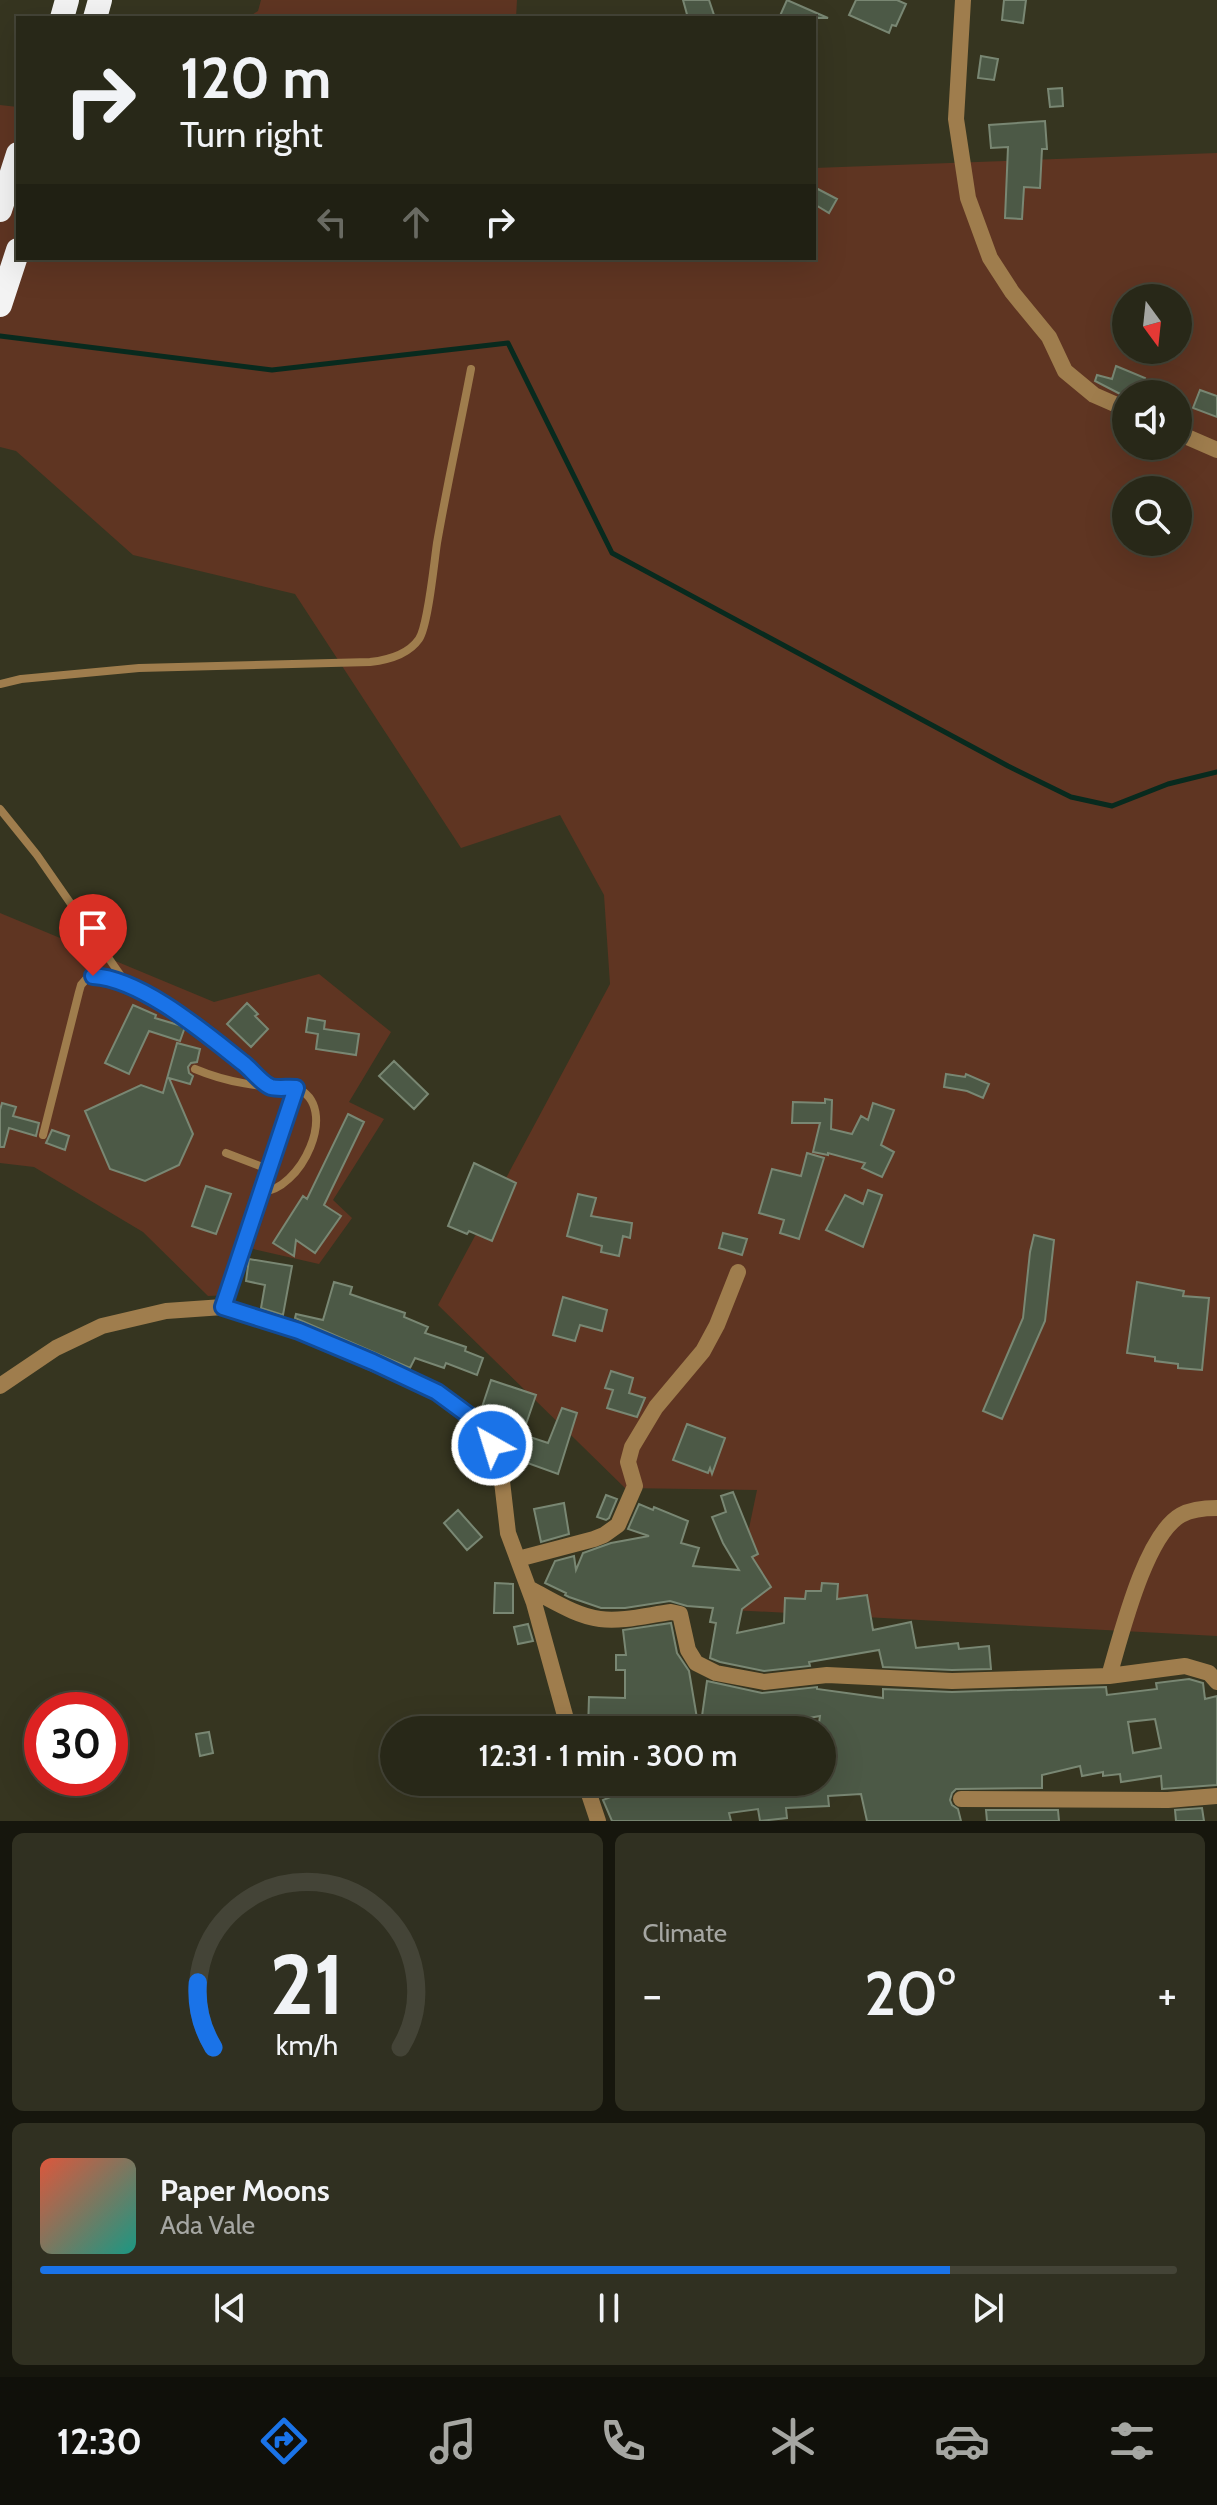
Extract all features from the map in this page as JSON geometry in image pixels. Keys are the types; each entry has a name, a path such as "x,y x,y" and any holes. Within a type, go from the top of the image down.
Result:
{"highway":[{"path":"0,210 16,160"},
{"path":"0,305 16,256"}],"street":[{"path":"963,0 956,119 968,198 990,258 1012,292 1049,337 1065,371 1094,395 1112,403"},
{"path":"1192,439 1217,450"},
{"path":"518,1559 594,1539 618,1525 635,1486 628,1462 632,1447 656,1407 703,1351 738,1272"},
{"path":"0,1386 44,1355 102,1326 166,1311 223,1307 285,1326 437,1392 475,1420 492,1445 500,1464 505,1518 530,1589 565,1716"},
{"path":"1109,1676 1149,1558 1167,1526 1190,1511 1217,1508"},
{"path":"530,1589 583,1615 607,1620 671,1612 680,1614 693,1660 716,1673 750,1680 773,1682 827,1675 952,1681 1109,1676 1185,1666 1209,1673 1217,1682"},
{"path":"590,1796 598,1821"},
{"path":"961,1799 1168,1800 1217,1796"}],"lane":[{"path":"0,684 21,679 139,668 370,662 386,660 407,650 418,640 424,624 471,369"},
{"path":"0,809 37,855 128,986"},
{"path":"43,1135 81,985 84,979 93,976 128,986 161,1003 198,1028 271,1087"},
{"path":"195,1069 221,1080 296,1088 307,1092 313,1101 317,1115 316,1129 304,1158 290,1179 274,1191 260,1192"},
{"path":"223,1307 296,1088"},
{"path":"226,1153 268,1169"}],"shaded area":[{"path":"261,0 517,0 516,16 250,16 258,11"},
{"path":"0,105 16,107 16,260 816,260 816,168 1217,153 1217,1636 732,1610 757,1490 625,1488 438,1305 610,984 604,895 560,815 461,848 295,594 133,555 16,451 0,447"},
{"path":"0,913 214,1002 319,974 391,1032 349,1102 384,1119 333,1200 352,1218 319,1264 249,1248 231,1295 208,1296 143,1232 34,1167 0,1163"}],"building":[{"path":"683,0 709,0 714,16 687,16"},
{"path":"787,0 828,18 816,16 780,16"},
{"path":"856,0 897,0 906,4 896,26 892,25 889,33 849,15"},
{"path":"1004,0 1026,0 1023,23 1002,20"},
{"path":"981,56 998,59 994,80 978,78"},
{"path":"1062,88 1063,106 1050,107 1048,89"},
{"path":"1045,121 1047,149 1042,149 1040,188 1024,187 1022,219 1005,218 1008,147 991,148 989,125"},
{"path":"816,188 837,199 829,213 816,205"},
{"path":"1116,366 1145,378 1112,380 1112,390 1095,381 1097,375 1112,379"},
{"path":"1200,390 1217,396 1217,417 1193,408"},
{"path":"247,1003 268,1029 251,1047 227,1024"},
{"path":"133,1005 156,1015 155,1018 185,1027 180,1041 149,1031 129,1074 105,1063"},
{"path":"308,1018 325,1021 324,1029 359,1034 356,1055 316,1049 318,1034 306,1032"},
{"path":"177,1043 200,1049 197,1062 188,1067 193,1076 190,1084 169,1078 193,1134 179,1165 145,1181 110,1169 85,1111 141,1085 163,1093"},
{"path":"394,1061 428,1094 414,1109 379,1076"},
{"path":"946,1074 965,1077 966,1074 989,1084 983,1098 944,1087"},
{"path":"825,1099 832,1100 831,1129 852,1134 861,1116 868,1120 873,1103 894,1110 881,1145 894,1152 882,1177 862,1168 865,1163 813,1152 820,1123 792,1123 793,1102 825,1103"},
{"path":"2,1103 16,1107 13,1116 39,1123 36,1136 9,1128 4,1147 0,1147"},
{"path":"348,1114 364,1122 324,1205 341,1216 315,1253 296,1240 294,1256 273,1243 303,1196 307,1199"},
{"path":"52,1130 69,1136 65,1150 46,1143"},
{"path":"807,1153 824,1158 799,1239 780,1233 784,1220 759,1213 772,1169 801,1176"},
{"path":"474,1163 516,1183 492,1241 448,1226"},
{"path":"206,1186 231,1194 216,1234 192,1226"},
{"path":"868,1190 882,1195 863,1247 826,1230 845,1195 863,1204"},
{"path":"578,1194 596,1198 591,1216 632,1223 630,1238 623,1236 619,1256 601,1252 602,1246 567,1236"},
{"path":"723,1233 747,1239 742,1255 719,1248"},
{"path":"1034,1235 1054,1240 1045,1321 1002,1419 983,1411 1023,1318"},
{"path":"249,1259 292,1266 283,1315 261,1308 265,1285 246,1281"},
{"path":"334,1282 352,1287 350,1294 405,1313 404,1317 428,1327 425,1333 466,1347 465,1351 483,1358 477,1375 446,1363 444,1368 415,1358 410,1368 295,1318 296,1314 323,1320"},
{"path":"1137,1282 1184,1291 1183,1296 1209,1298 1202,1370 1178,1368 1178,1364 1155,1361 1155,1357 1127,1353"},
{"path":"563,1297 607,1310 602,1331 580,1325 575,1341 553,1335"},
{"path":"611,1371 633,1378 629,1393 645,1398 637,1417 607,1408 613,1390 605,1388"},
{"path":"491,1380 536,1395 524,1430 487,1418 481,1410"},
{"path":"562,1408 577,1413 558,1474 519,1460 527,1436 548,1443"},
{"path":"687,1424 725,1438 712,1474 710,1468 708,1473 673,1460"},
{"path":"733,1492 758,1554 752,1557 771,1587 742,1609 737,1633 784,1623 785,1598 805,1599 806,1591 821,1591 822,1583 838,1584 837,1599 867,1595 873,1630 911,1622 916,1648 958,1643 959,1649 989,1646 991,1669 883,1667 879,1650 809,1662 810,1666 764,1671 710,1658 716,1623 710,1622 713,1608 670,1601 625,1608 601,1608 569,1597 545,1583 555,1561 574,1556 576,1570 583,1553 611,1543 649,1536 628,1529 639,1504 688,1521 681,1543 699,1548 693,1566 739,1570 712,1517 726,1512 721,1496"},
{"path":"606,1495 617,1499 606,1520 597,1517"},
{"path":"564,1503 569,1534 541,1542 534,1509"},
{"path":"458,1510 482,1537 467,1550 444,1523"},
{"path":"495,1583 513,1584 513,1613 494,1613"},
{"path":"671,1623 677,1653 689,1671 697,1716 588,1716 589,1697 625,1698 625,1670 616,1670 616,1655 626,1655 623,1630"},
{"path":"528,1624 533,1641 518,1644 514,1627"},
{"path":"1189,1679 1203,1683 1205,1699 1217,1696 1217,1785 1162,1789 1161,1776 1121,1782 1120,1774 1103,1776 1103,1772 1082,1776 1080,1766 1042,1775 1042,1788 956,1789 950,1800 958,1809 961,1821 867,1821 861,1794 836,1796 836,1716 702,1716 707,1681 762,1693 817,1687 883,1698 883,1689 952,1692 1106,1687 1107,1695 1157,1689 1156,1683","holes":["1155,1719 1161,1748 1133,1753 1128,1722"]},
{"path":"209,1732 213,1753 200,1756 196,1734"},
{"path":"613,1796 828,1796 829,1806 786,1808 787,1818 760,1821 758,1809 729,1813 731,1821 612,1821 603,1800"},
{"path":"1202,1808 1204,1821 1176,1821 1175,1810"},
{"path":"986,1810 1058,1810 1059,1821 987,1821"}],"waterway":[{"path":"0,336 272,370 508,343 612,553 1071,797 1112,806 1168,784 1217,772"}],"route":[{"path":"93,976 128,986 161,1003 198,1028 271,1087 296,1088 223,1307 299,1331 437,1392 475,1420 492,1445"}]}
